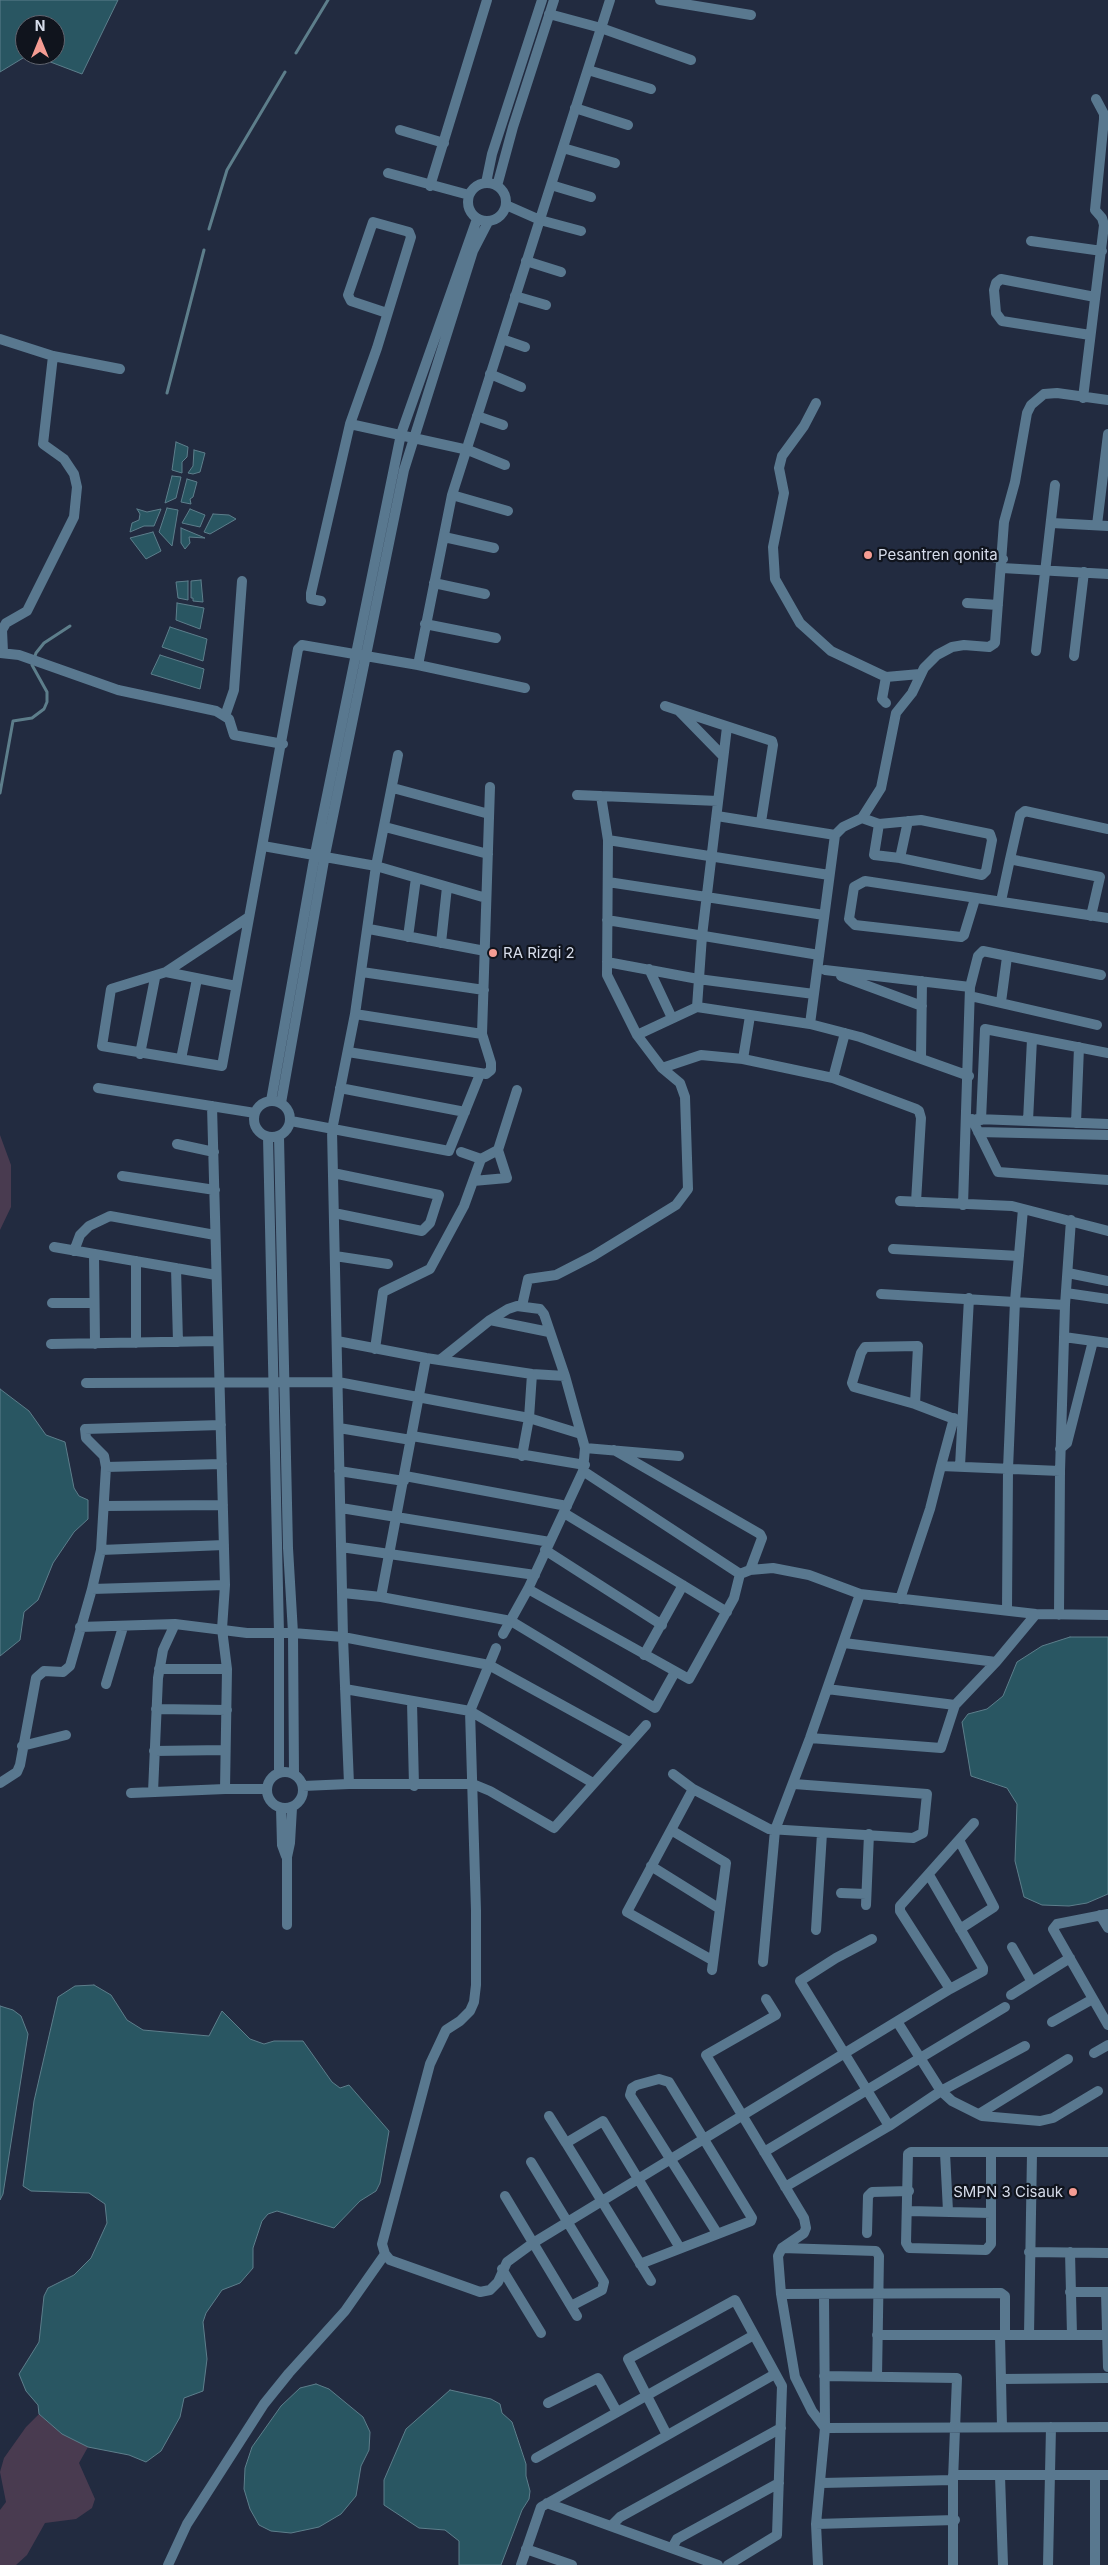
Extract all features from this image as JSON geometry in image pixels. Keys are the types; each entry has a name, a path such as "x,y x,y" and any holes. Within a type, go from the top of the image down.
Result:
{"street":[{"path":"430,186 487,0"},
{"path":"486,183 492,154 542,0"},
{"path":"497,186 513,126 554,0"},
{"path":"418,665 452,495 468,450 490,374 610,0"},
{"path":"660,0 751,15"},
{"path":"549,14 601,28 690,60"},
{"path":"588,70 651,89"},
{"path":"1083,398 1102,251 1104,220 1095,210 1104,114 1096,100"},
{"path":"575,108 628,125"},
{"path":"400,130 444,143"},
{"path":"563,148 615,163"},
{"path":"388,173 430,186 469,195"},
{"path":"360,656 412,438 473,251 488,222 502,215 506,205 504,194 497,186 486,183 476,187 469,195 468,206 477,219 488,222"},
{"path":"552,185 591,197"},
{"path":"506,205 540,220 581,231"},
{"path":"276,1102 320,854 360,656 401,434 477,219"},
{"path":"321,601 311,599 311,593 350,424 387,313 410,234 374,222 348,295 351,301 387,313"},
{"path":"1031,241 1102,251"},
{"path":"526,261 561,272"},
{"path":"1090,335 1002,321 996,313 994,290 996,283 1001,279 1095,297"},
{"path":"515,296 546,305"},
{"path":"0,339 53,356 120,369"},
{"path":"502,339 525,347"},
{"path":"53,356 43,444 64,459 74,474 77,487 74,517 27,611 6,623 2,630 1,652 32,660 100,685 216,711 225,716 234,735 283,744"},
{"path":"490,374 521,387"},
{"path":"810,1024 814,994 821,969 819,954 835,835 844,827 862,818 881,788 896,713 912,693 920,674 937,655 952,647 964,645 993,646 1003,563 1004,522 1015,482 1027,413 1037,398 1044,394 1057,393 1108,400"},
{"path":"816,403 804,426 782,456 779,468 784,493 773,546 775,579 792,612 810,633 831,650 886,678 920,674"},
{"path":"477,416 503,425"},
{"path":"350,424 468,450 505,464"},
{"path":"1052,523 1103,526 1108,434"},
{"path":"1036,651 1055,485"},
{"path":"452,495 508,510"},
{"path":"444,537 494,548"},
{"path":"982,556 1003,563 1046,570 1108,574"},
{"path":"1074,656 1084,572"},
{"path":"225,716 234,690 242,581"},
{"path":"434,583 485,594"},
{"path":"967,603 998,605"},
{"path":"425,624 496,638"},
{"path":"249,917 155,978 114,988 111,991 102,1046 140,1054 222,1066 283,744 298,649 302,645 418,665 525,688"},
{"path":"886,678 882,699 886,703"},
{"path":"665,706 772,741 773,745 761,822"},
{"path":"677,709 722,755"},
{"path":"697,1007 702,936 726,726"},
{"path":"349,1784 343,1636 332,1130 355,1014 369,930 376,866 393,788 398,755"},
{"path":"348,1052 480,1074 489,1073 491,1067 482,1034 490,787"},
{"path":"393,788 489,814"},
{"path":"577,795 718,801"},
{"path":"522,1306 528,1280 556,1274 584,1261 638,1230 676,1205 688,1189 684,1097 680,1083 662,1068 637,1035 607,975 608,840 601,796"},
{"path":"1001,901 1020,815 1025,811 1108,830"},
{"path":"717,816 835,835"},
{"path":"862,818 880,824 921,820 990,834 992,840 986,871 982,875 900,858 874,855 880,824"},
{"path":"900,858 908,821"},
{"path":"385,827 488,854"},
{"path":"608,840 712,858 829,875"},
{"path":"263,846 320,854 376,866 486,898"},
{"path":"1010,859 1104,878 1092,916"},
{"path":"408,937 416,878"},
{"path":"975,899 964,936 961,937 856,925 850,919 854,888 864,881 1108,918"},
{"path":"608,882 824,915"},
{"path":"442,943 447,887"},
{"path":"607,920 819,954"},
{"path":"369,930 485,952"},
{"path":"1101,975 983,951 979,953 970,991 969,1076 973,1119 998,1172 1108,1180"},
{"path":"1000,1002 1007,957"},
{"path":"607,962 698,978 814,994"},
{"path":"649,969 672,1018"},
{"path":"821,969 922,981 970,991 1000,1002 1097,1024"},
{"path":"821,969 922,1006"},
{"path":"166,972 236,986"},
{"path":"362,972 484,990"},
{"path":"140,1054 155,978"},
{"path":"181,1059 196,979"},
{"path":"921,1059 922,981"},
{"path":"637,1035 697,1007 810,1024 845,1033 969,1076"},
{"path":"355,1014 482,1034"},
{"path":"743,1059 750,1016"},
{"path":"963,1205 984,1031 986,1029 1108,1053"},
{"path":"833,1078 845,1033"},
{"path":"1028,1122 1032,1039"},
{"path":"1076,1123 1079,1047"},
{"path":"662,1068 702,1055 743,1059 833,1078 920,1111 916,1202"},
{"path":"291,1121 449,1152 480,1074"},
{"path":"98,1088 255,1113"},
{"path":"340,1088 465,1112"},
{"path":"473,1181 507,1178 498,1150 517,1090"},
{"path":"276,1102 289,1111 291,1121 287,1130 274,1137 256,1128 255,1113 261,1104 276,1102"},
{"path":"212,1106 225,1584 222,1629 226,1669 225,1789"},
{"path":"973,1119 1108,1124"},
{"path":"978,1132 1108,1135"},
{"path":"274,1137 273,1381 279,1633 279,1773"},
{"path":"274,1137 293,1633 294,1774 304,1786"},
{"path":"177,1144 214,1152"},
{"path":"375,1349 383,1292 430,1269 464,1206 482,1159 498,1150"},
{"path":"461,1152 482,1159"},
{"path":"333,1173 438,1195 430,1223 422,1231 334,1213"},
{"path":"122,1176 214,1190"},
{"path":"900,1201 1023,1209 1108,1231"},
{"path":"1007,1610 1008,1469 1015,1301 1023,1209"},
{"path":"74,1251 80,1234 88,1226 110,1216 215,1234"},
{"path":"1059,1615 1060,1449 1065,1305 1071,1220"},
{"path":"54,1247 216,1275"},
{"path":"893,1249 1019,1256"},
{"path":"94,1254 95,1344"},
{"path":"335,1256 388,1264"},
{"path":"136,1261 136,1343"},
{"path":"176,1268 178,1342"},
{"path":"1068,1274 1108,1281"},
{"path":"1066,1293 1108,1299"},
{"path":"881,1294 1065,1305"},
{"path":"960,1466 958,1420 969,1298"},
{"path":"52,1303 94,1303"},
{"path":"440,1360 490,1320 512,1307 522,1306 540,1309 544,1314 565,1376 586,1448 584,1469 535,1575 512,1621 503,1634"},
{"path":"490,1320 549,1332"},
{"path":"1064,1337 1108,1343"},
{"path":"51,1344 218,1341"},
{"path":"337,1341 426,1358 532,1374 565,1376"},
{"path":"1060,1449 1067,1443 1092,1341"},
{"path":"915,1404 918,1346 870,1346 862,1350 852,1385 915,1404 958,1420"},
{"path":"381,1597 426,1358"},
{"path":"522,1456 529,1418 532,1374"},
{"path":"86,1383 338,1382 529,1418 581,1434"},
{"path":"900,1599 930,1509 941,1466 958,1420"},
{"path":"0,1783 17,1772 36,1678 44,1671 67,1670 92,1589 101,1550 106,1467 104,1456 86,1438 84,1432 86,1428 221,1425"},
{"path":"339,1428 522,1456 584,1469 745,1572 773,1568 789,1570 809,1575 860,1594 900,1599 1036,1614 1108,1615"},
{"path":"586,1448 679,1456"},
{"path":"528,1589 690,1679 727,1612 762,1538 760,1534 614,1450"},
{"path":"106,1467 222,1464"},
{"path":"941,1466 1060,1471"},
{"path":"340,1471 404,1478 565,1510 727,1612"},
{"path":"104,1506 223,1505"},
{"path":"340,1508 548,1546 662,1625"},
{"path":"101,1550 224,1545"},
{"path":"341,1547 535,1575"},
{"path":"92,1589 225,1584"},
{"path":"644,1655 684,1585"},
{"path":"343,1593 381,1597 512,1621 655,1708 675,1672"},
{"path":"763,1962 775,1830 794,1784 860,1594"},
{"path":"810,1738 941,1748 954,1706 996,1662 1036,1614"},
{"path":"80,1627 175,1624 247,1633 343,1636 489,1665 629,1742"},
{"path":"153,1792 159,1669 163,1650 175,1624"},
{"path":"106,1684 123,1626"},
{"path":"844,1643 996,1662"},
{"path":"496,1648 470,1711 476,1911 476,1985 474,2002 470,2011 460,2021 446,2030 430,2064 382,2244 385,2254 390,2260 480,2292 494,2287 506,2262 533,2243 847,2054 950,1989 983,1971 929,1875"},
{"path":"159,1669 226,1669"},
{"path":"346,1689 470,1711 593,1783"},
{"path":"827,1689 954,1706"},
{"path":"412,1702 414,1786"},
{"path":"156,1709 226,1710"},
{"path":"304,1786 473,1784 490,1791 554,1828 646,1725"},
{"path":"22,1746 66,1735"},
{"path":"154,1751 225,1750"},
{"path":"294,1774 279,1773 271,1779 267,1789 272,1804 287,1808 300,1801 304,1786"},
{"path":"673,1774 693,1789 760,1825 775,1830 919,1837 923,1833 927,1794 794,1784"},
{"path":"132,1793 267,1789"},
{"path":"671,1830 726,1863 712,1965 627,1912 651,1866 693,1789"},
{"path":"287,1808 290,1843 287,1857 287,1925"},
{"path":"950,1989 900,1911 902,1902 929,1875 974,1823"},
{"path":"816,1930 822,1833"},
{"path":"866,1905 869,1834"},
{"path":"959,1840 994,1907 960,1928"},
{"path":"651,1866 720,1909"},
{"path":"841,1893 866,1894"},
{"path":"1108,1928 1104,1914 1054,1926 1054,1933 1108,2025"},
{"path":"872,1939 836,1958 800,1981 847,2054 889,2126"},
{"path":"1012,1947 1032,1982"},
{"path":"1012,1995 1070,1958"},
{"path":"766,1999 776,2015 706,2055 804,2218 806,2228 804,2233 782,2248 778,2256 781,2294 795,2377 812,2411 825,2428"},
{"path":"1052,2022 1092,2000"},
{"path":"764,2152 1005,2007"},
{"path":"898,2022 941,2092 952,2101 979,2114 991,2118 1047,2120 1098,2091"},
{"path":"1094,2053 1108,2045"},
{"path":"785,2187 889,2126 941,2092 1025,2046"},
{"path":"979,2114 1068,2059"},
{"path":"640,2264 752,2221 752,2218 706,2139 665,2079 659,2079 632,2088 630,2095 718,2233"},
{"path":"549,2116 651,2281"},
{"path":"566,2143 603,2121 680,2248"},
{"path":"991,2154 991,2244 986,2250 909,2248 906,2243 909,2191 908,2154 910,2152 991,2154 1108,2152"},
{"path":"945,2153 948,2211"},
{"path":"1029,2335 1032,2153"},
{"path":"531,2162 604,2286 602,2290 571,2306"},
{"path":"868,2233 868,2196 872,2192 909,2191"},
{"path":"505,2196 577,2316"},
{"path":"908,2211 991,2213"},
{"path":"782,2248 876,2250 879,2256 877,2377"},
{"path":"1029,2252 1108,2252"},
{"path":"1070,2252 1072,2336"},
{"path":"168,2565 187,2524 264,2404 288,2373 346,2311 385,2254"},
{"path":"502,2269 541,2333"},
{"path":"1070,2292 1107,2292 1108,2367"},
{"path":"781,2294 1000,2293 1006,2296 1002,2335 1002,2427"},
{"path":"818,2565 816,2524 822,2483 825,2428 824,2294"},
{"path":"667,2435 628,2359 735,2300 782,2386 781,2428 777,2535 728,2565"},
{"path":"536,2458 754,2335"},
{"path":"877,2335 1107,2335"},
{"path":"521,2565 541,2507 775,2374"},
{"path":"824,2376 957,2378 953,2478 953,2565"},
{"path":"548,2402 598,2378 617,2412"},
{"path":"1001,2378 1108,2378"},
{"path":"1048,2565 1051,2427"},
{"path":"825,2428 1108,2427"},
{"path":"611,2526 620,2517 781,2428"},
{"path":"1095,2475 1095,2565"},
{"path":"822,2483 1000,2476 1108,2476"},
{"path":"1000,2476 1003,2565"},
{"path":"672,2548 677,2540 779,2483"},
{"path":"547,2503 718,2565"},
{"path":"816,2524 954,2520"},
{"path":"526,2549 572,2565"}],"shaded area":[{"path":"0,1135 11,1165 11,1207 0,1230"},
{"path":"39,2414 62,2434 88,2447 79,2463 95,2499 92,2508 76,2519 45,2523 27,2555 16,2565 0,2565 0,2510 6,2502 0,2472 4,2458 26,2427"}],"water":[{"path":"0,0 118,0 82,74 58,65 65,65 65,15 15,15 15,63 0,72"},
{"path":"176,442 188,447 187,457 182,462 182,473 172,470"},
{"path":"194,450 205,453 200,472 193,474 188,473 193,466"},
{"path":"172,476 181,477 176,498 165,503"},
{"path":"187,479 197,482 193,497 190,499 191,504 181,502"},
{"path":"167,508 178,510 172,546 159,532"},
{"path":"137,509 147,512 161,509 154,526 144,526 130,532 132,523 139,520 140,514"},
{"path":"190,509 205,515 200,527 182,523"},
{"path":"213,514 229,515 236,519 210,534 204,532"},
{"path":"181,528 205,538 189,537 190,543 185,549 181,543"},
{"path":"153,532 161,551 146,559 130,538"},
{"path":"201,580 203,602 193,601 193,598 191,598 191,581"},
{"path":"188,581 188,600 178,598 176,582"},
{"path":"177,603 204,608 200,629 176,620"},
{"path":"170,627 207,639 203,661 162,647"},
{"path":"160,655 204,669 200,689 151,674"},
{"path":"0,1389 29,1411 46,1435 65,1442 74,1488 79,1496 88,1500 88,1519 74,1532 53,1563 38,1600 24,1612 20,1640 0,1656"},
{"path":"1070,1637 1108,1637 1108,1894 1087,1903 1069,1906 1042,1905 1024,1897 1015,1861 1017,1804 1007,1788 971,1776 962,1722 968,1714 987,1709 1003,1696 1017,1662 1042,1646"},
{"path":"94,1985 111,1995 127,2020 143,2030 209,2036 222,2011 250,2039 264,2044 274,2041 303,2041 332,2082 340,2088 349,2085 389,2131 380,2183 376,2191 360,2201 334,2228 277,2211 268,2214 262,2221 253,2248 253,2268 240,2283 222,2290 206,2313 203,2322 207,2359 203,2391 184,2398 180,2417 161,2451 146,2462 129,2455 88,2447 62,2434 39,2414 38,2405 26,2391 19,2374 39,2342 44,2296 48,2288 74,2275 91,2258 107,2223 105,2204 89,2193 31,2191 23,2186 34,2101 58,1997 75,1986"},
{"path":"0,2006 13,2010 21,2016 28,2034 3,2194 0,2200"},
{"path":"316,2384 329,2389 363,2417 370,2432 369,2450 361,2466 356,2496 341,2514 319,2527 291,2533 271,2531 259,2525 250,2509 244,2489 245,2468 252,2447 281,2406 300,2388"},
{"path":"450,2390 491,2399 500,2404 502,2413 512,2422 526,2464 526,2476 530,2491 529,2499 522,2510 501,2565 459,2565 459,2541 445,2530 419,2528 384,2505 384,2480 406,2429"}],"waterway":[{"path":"296,53 328,0"},
{"path":"209,229 227,170 285,72"},
{"path":"167,393 204,250"},
{"path":"0,793 13,721 32,718 44,709 47,702 47,692 32,665 36,653 44,643 70,626"}],"place":[{"name":"Pesantren qonita","path":"868,555"},
{"name":"RA Rizqi 2","path":"493,953"},
{"name":"SMPN 3 Cisauk","path":"1073,2192"}]}
